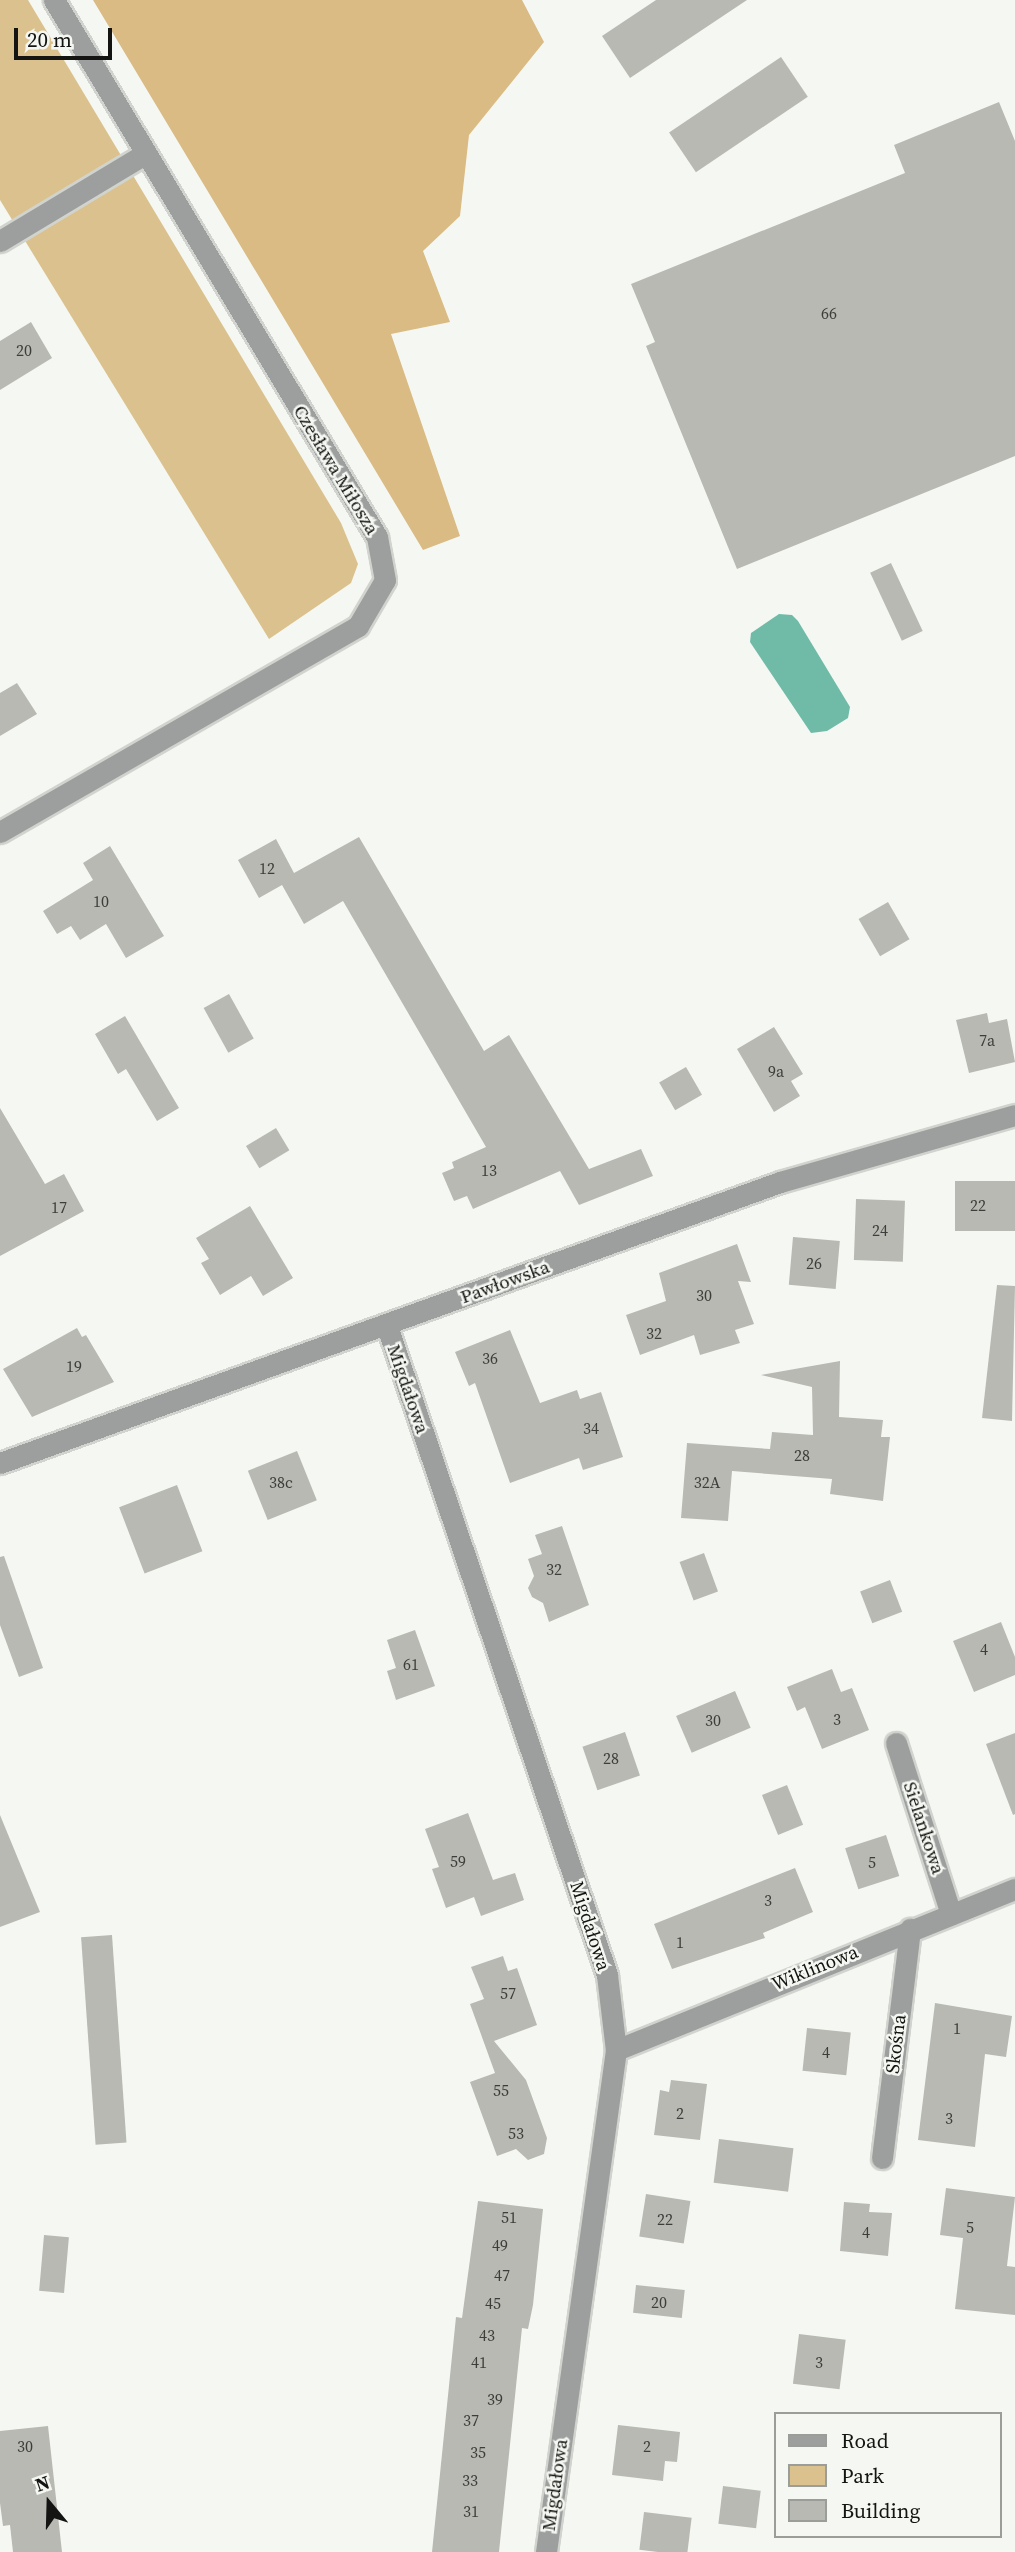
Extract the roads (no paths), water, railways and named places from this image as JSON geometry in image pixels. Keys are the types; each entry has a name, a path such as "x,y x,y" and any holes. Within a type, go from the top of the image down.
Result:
{"street":[{"name":"Czesława Miłosza","path":"0,832 358,626 385,580 377,537 54,0"},
{"path":"0,241 145,154"},
{"name":"Pawłowska","path":"0,1463 780,1182 1015,1115"},
{"name":"Migdałowa","path":"387,1325 607,1975 616,2050 545,2552"},
{"name":"Sielankowa","path":"895,1743 951,1914"},
{"name":"Wiklinowa","path":"616,2050 910,1929 1015,1889"},
{"name":"Skośna","path":"882,2158 910,1929"}]}
